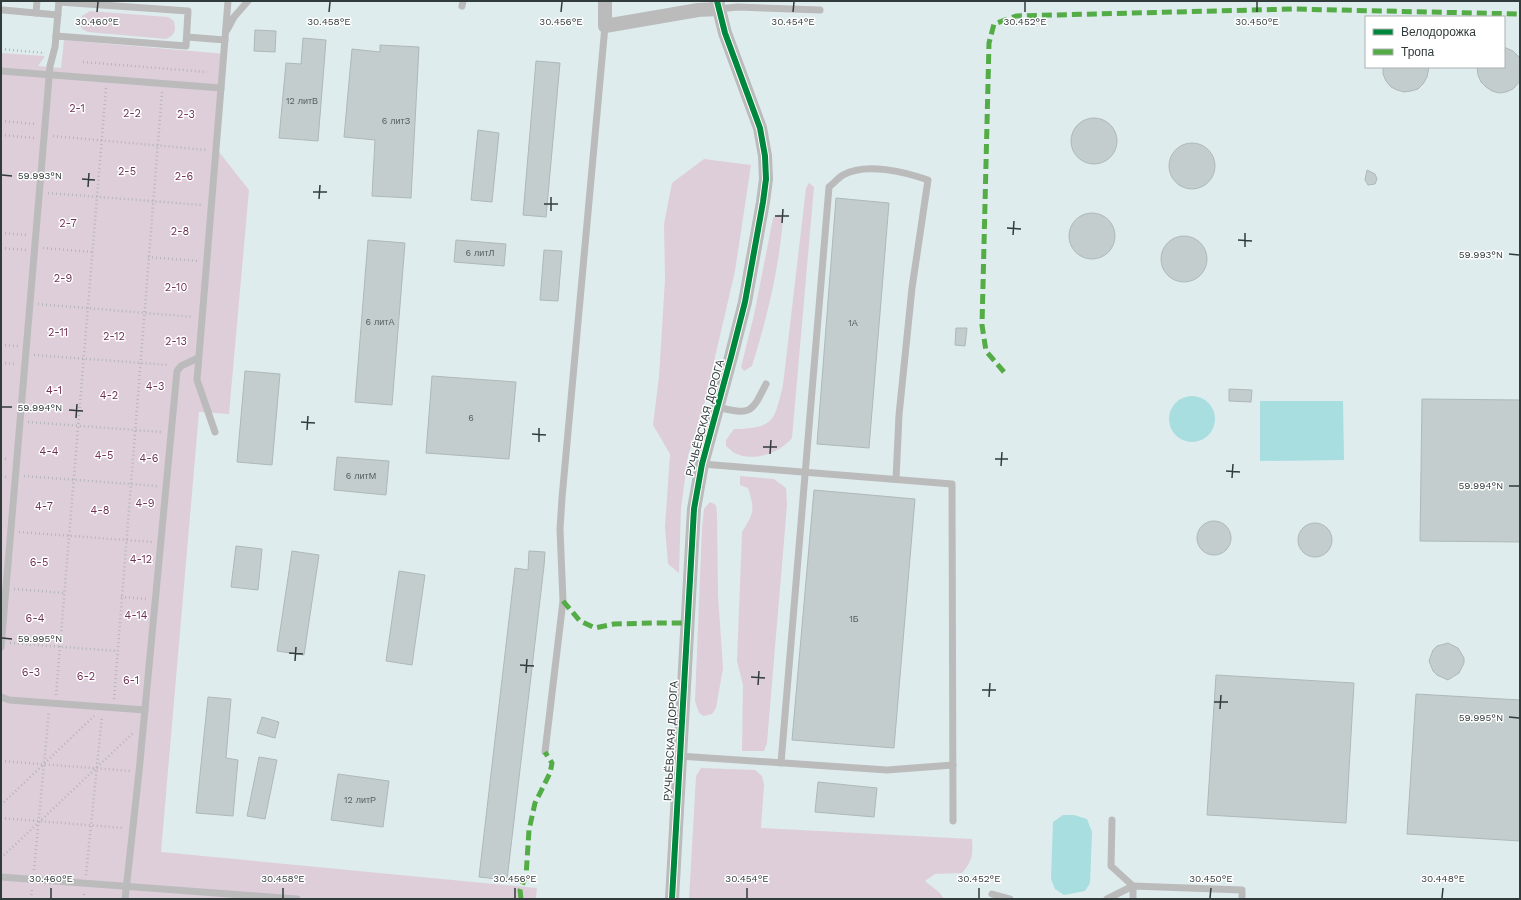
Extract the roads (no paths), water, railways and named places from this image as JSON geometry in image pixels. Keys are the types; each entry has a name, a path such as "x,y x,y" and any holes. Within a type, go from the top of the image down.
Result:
{"street":[{"path":"605,1 605,26 698,10 717,5"},
{"name":"РУЧЬЁВСКАЯ ДОРОГА","path":"672,899 694,509 702,464 731,357 744,302 766,179 765,156 760,128 725,34 717,5"}],"lane":[{"path":"36,13 37,1"},
{"path":"216,432 196,380 228,1"},
{"path":"225,36 234,17 248,1"},
{"path":"1,647 49,75 56,36 59,2 188,11 186,46 56,36"},
{"path":"717,5 820,10"},
{"path":"2,10 58,14"},
{"path":"545,752 563,601 560,529 562,498 605,26"},
{"path":"187,37 225,36"},
{"path":"1,71 221,88"},
{"path":"781,763 829,187 843,175 857,170 875,169 908,173 928,180 912,288 899,415 896,479"},
{"path":"125,899 144,723 177,371 181,366 198,358"},
{"path":"717,407 736,411 747,411 755,406 766,384"},
{"path":"702,464 952,484 953,821"},
{"path":"1,697 9,700 145,710"},
{"path":"680,756 888,770 952,765"},
{"path":"1112,820 1111,866 1133,886 1133,899"},
{"path":"1,877 297,899"},
{"path":"1107,899 1133,886 1242,890 1242,899"},
{"path":"992,894 1010,899"}],"water":[{"path":"1192,396 1205,400 1211,406 1215,419 1211,432 1205,438 1192,442 1179,438 1173,432 1169,419 1173,406 1179,400"},
{"path":"1260,401 1343,401 1344,460 1260,461"},
{"path":"1063,815 1074,815 1087,819 1092,832 1090,883 1085,891 1064,895 1055,889 1051,879 1053,822"}],"park label":[{"name":"2-1","path":"77,108"},
{"name":"2-2","path":"132,113"},
{"name":"2-3","path":"186,114"},
{"name":"2-5","path":"127,171"},
{"name":"2-6","path":"184,176"},
{"name":"2-7","path":"68,223"},
{"name":"2-8","path":"180,231"},
{"name":"2-9","path":"63,278"},
{"name":"2-10","path":"176,287"},
{"name":"2-11","path":"58,332"},
{"name":"2-12","path":"114,336"},
{"name":"2-13","path":"176,341"},
{"name":"4-3","path":"155,386"},
{"name":"4-1","path":"54,390"},
{"name":"4-2","path":"109,395"},
{"name":"4-4","path":"49,451"},
{"name":"4-5","path":"104,455"},
{"name":"4-6","path":"149,458"},
{"name":"4-9","path":"145,503"},
{"name":"4-7","path":"44,506"},
{"name":"4-8","path":"100,510"},
{"name":"4-12","path":"141,559"},
{"name":"6-5","path":"39,562"},
{"name":"4-14","path":"136,615"},
{"name":"6-4","path":"35,618"},
{"name":"6-3","path":"31,672"},
{"name":"6-2","path":"86,676"},
{"name":"6-1","path":"131,680"}]}
